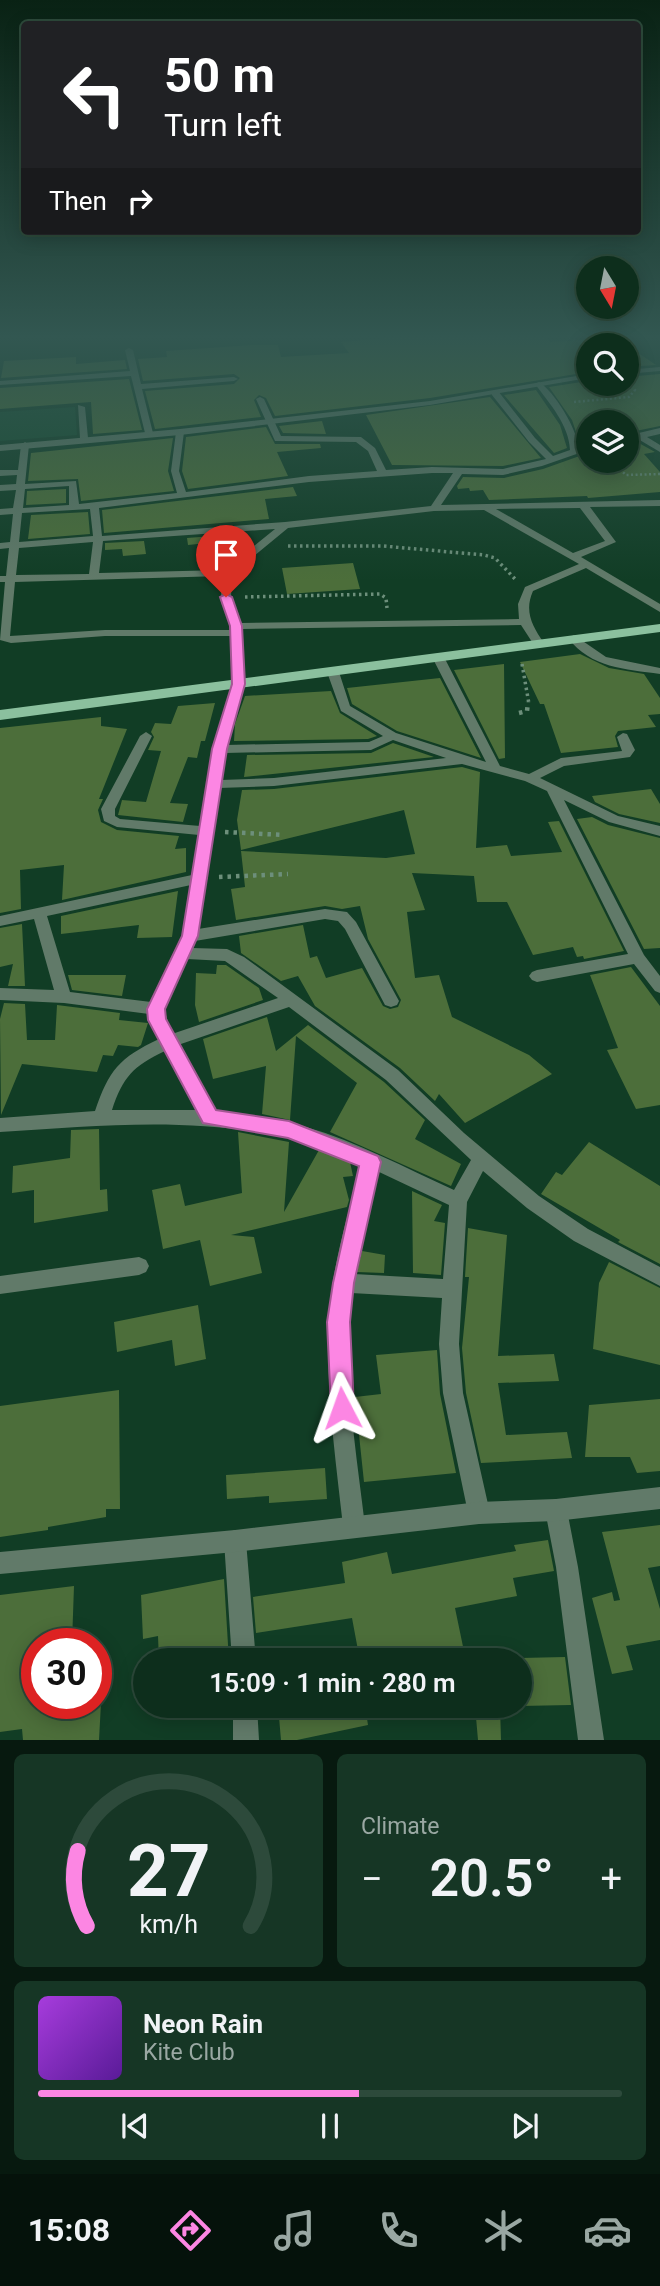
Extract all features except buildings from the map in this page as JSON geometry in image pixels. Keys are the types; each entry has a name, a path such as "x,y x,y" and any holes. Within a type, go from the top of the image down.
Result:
{"main road":[{"path":"0,715 660,628"}],"street":[{"path":"82,419 84,438"},
{"path":"146,419 149,433"},
{"path":"0,448 84,438 180,432 283,419"},
{"path":"516,419 551,459"},
{"path":"563,419 574,438 573,450"},
{"path":"268,421 278,439 347,438 366,443 383,473"},
{"path":"640,436 660,431"},
{"path":"180,432 175,471 183,496"},
{"path":"640,436 660,449"},
{"path":"25,444 20,510 6,579 4,638 7,640 105,633 389,623 523,622"},
{"path":"0,512 94,506 309,479 383,473 432,470 503,472 526,468 576,449"},
{"path":"435,508 459,471"},
{"path":"0,473 22,472"},
{"path":"0,488 73,483 74,507"},
{"path":"0,546 285,525 435,508 488,509 660,503"},
{"path":"572,557 611,542 583,505"},
{"path":"94,506 98,540 94,576"},
{"path":"488,509 660,609"},
{"path":"6,579 227,573 285,525"},
{"path":"538,643 523,622 522,604 529,589 586,565"},
{"path":"210,1117 160,1027 156,1009 187,945 201,878 219,749 239,684 236,629 226,597 227,573"},
{"path":"574,638 583,651 595,659 660,671"},
{"path":"438,657 494,766"},
{"path":"333,672 345,708 392,736 463,760 494,766 530,778 614,819 660,831"},
{"path":"146,736 108,809 109,818 117,823 207,831"},
{"path":"219,749 371,746 392,736"},
{"path":"530,778 561,762 626,754 629,750 623,737"},
{"path":"214,784 274,782 463,760"},
{"path":"551,787 638,958 660,987"},
{"path":"0,921 201,878"},
{"path":"39,913 64,997"},
{"path":"187,945 325,914 342,916 351,926 391,1001"},
{"path":"187,945 239,961 289,1001 392,1075 481,1158 533,1202 581,1235 660,1277"},
{"path":"537,976 638,958"},
{"path":"0,994 64,997 156,1009"},
{"path":"101,1119 113,1083 136,1057 168,1042 289,1001"},
{"path":"0,1125 101,1119 210,1117 245,1120 289,1130 458,1201"},
{"path":"479,1513 453,1393 449,1344 458,1201 481,1158"},
{"path":"354,1526 340,1384 338,1322 370,1162"},
{"path":"0,1285 139,1266"},
{"path":"344,1283 451,1289"},
{"path":"0,1563 235,1541 479,1513 556,1510 660,1498"},
{"path":"556,1510 569,1580 591,1740"},
{"path":"235,1541 243,1648"},
{"path":"245,1718 246,1740"}],"path":[{"path":"624,473 660,474"},
{"path":"262,543 312,547 383,546 484,555 495,558 516,581 529,589"},
{"path":"226,597 380,594 386,598 389,623"},
{"path":"519,713 527,711 529,706 520,646"},
{"path":"207,831 284,835"},
{"path":"201,878 288,874"}],"shaded area":[{"path":"0,419 76,419 77,435 0,441"}],"route":[{"path":"226,597 236,626 239,684 219,749 190,936 156,1009 157,1020 210,1117 245,1120 289,1130 370,1162 338,1322 342,1408"}]}
